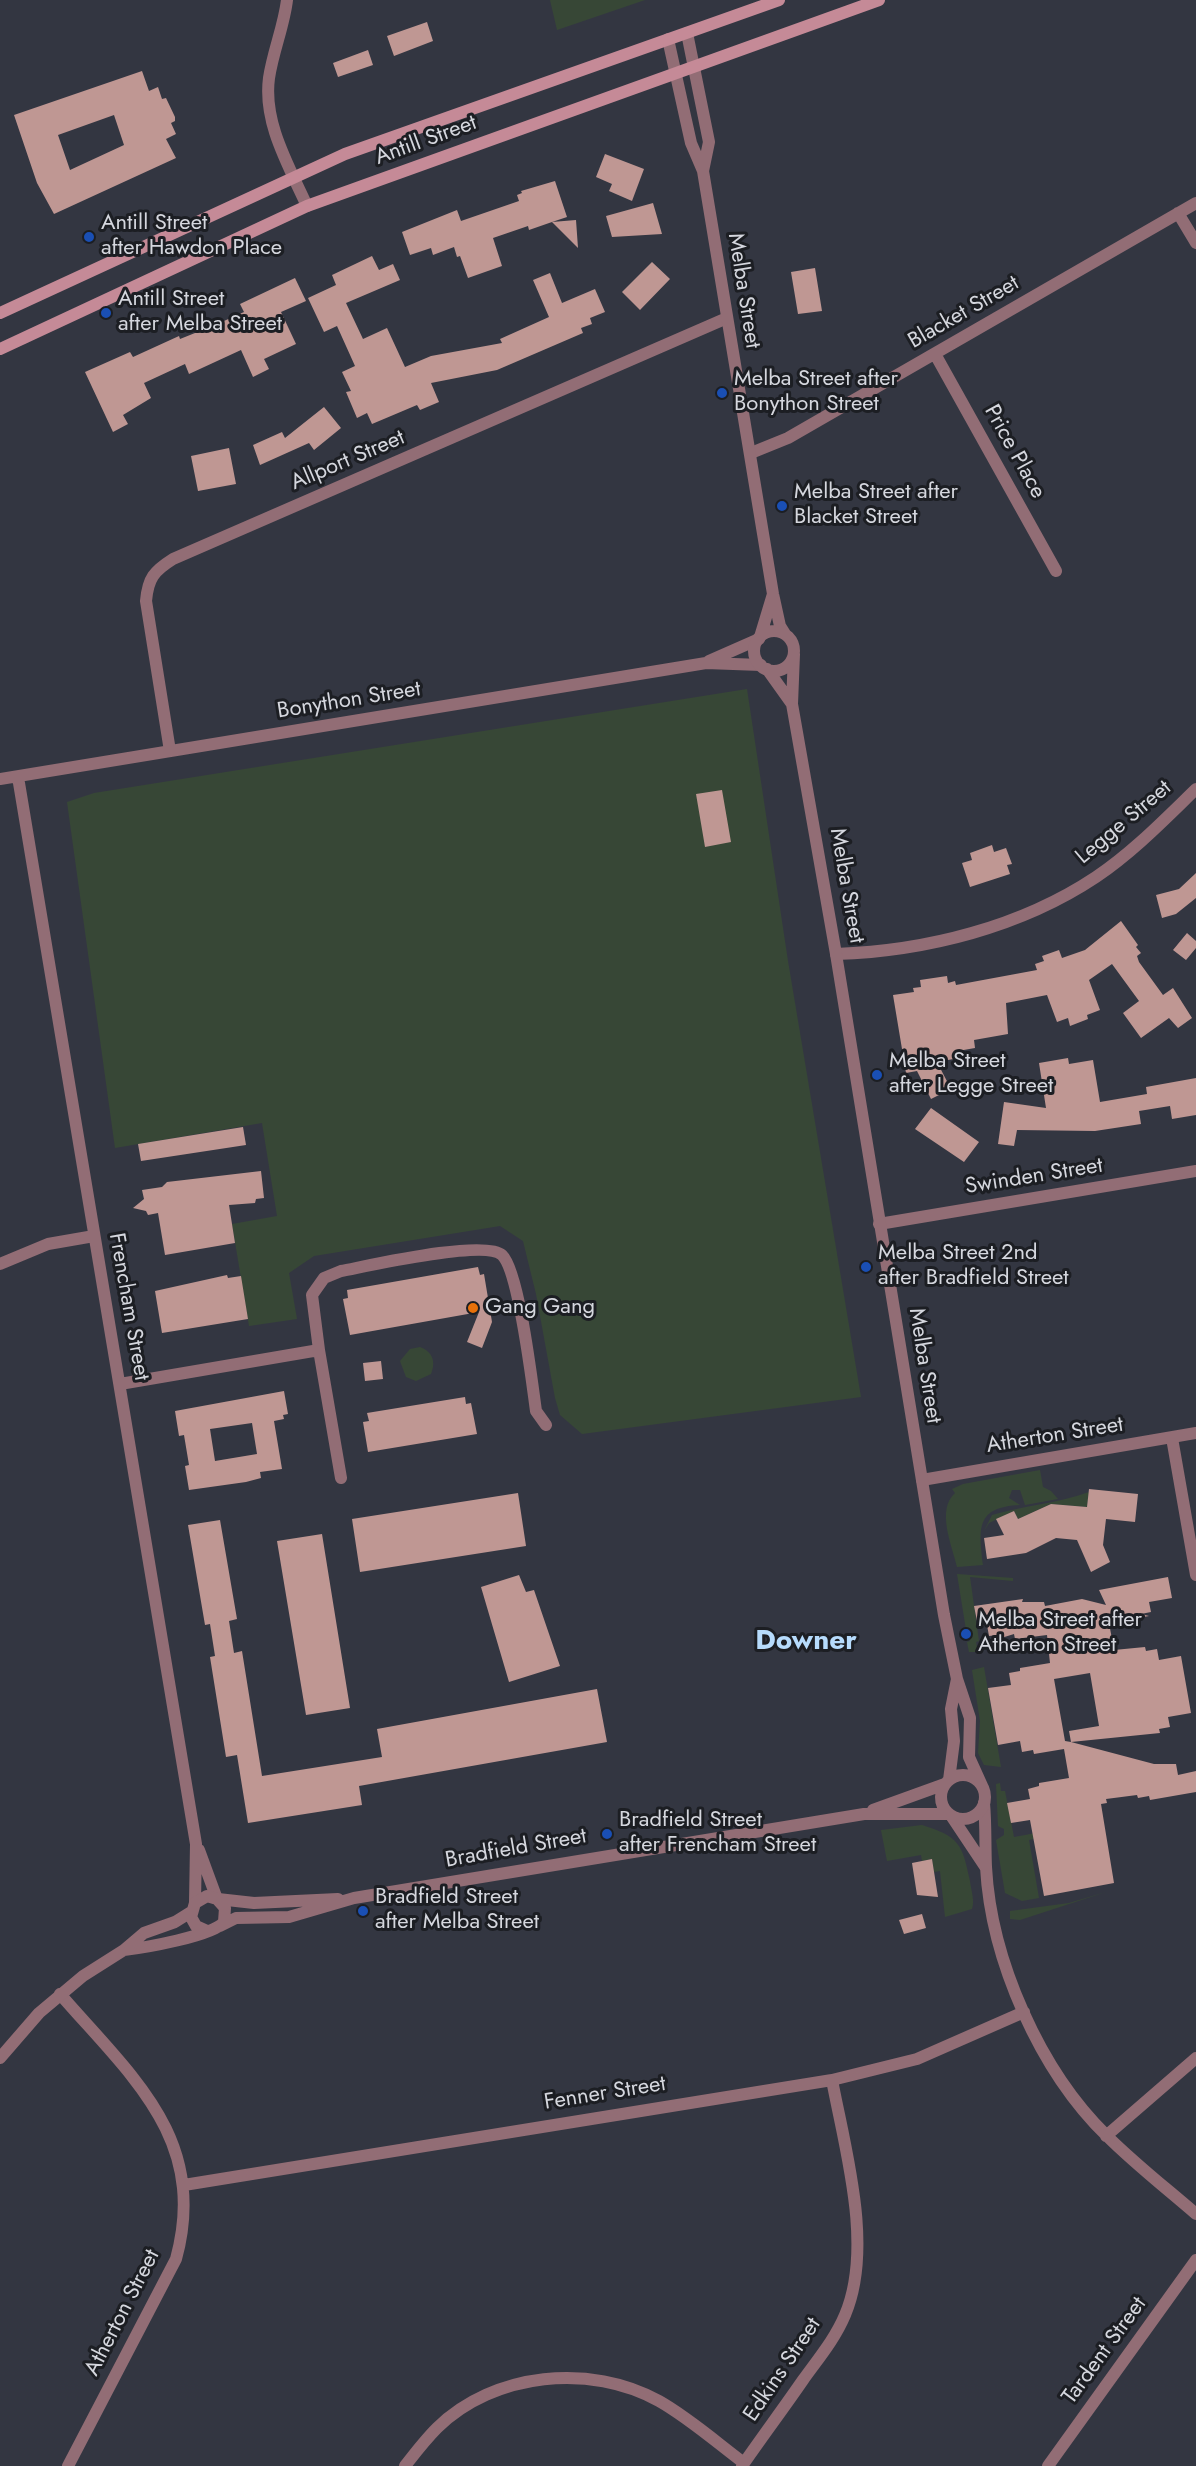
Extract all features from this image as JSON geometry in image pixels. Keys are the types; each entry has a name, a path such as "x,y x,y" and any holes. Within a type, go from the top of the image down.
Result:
{"main road":[{"name":"Antill Street","path":"0,313 294,176 402,133 779,0"},
{"name":"Antill Street","path":"0,349 307,206 879,0"}],"street":[{"path":"287,0 269,79 272,119 282,153 307,206"},
{"name":"Melba Street","path":"687,33 709,142 703,171"},
{"name":"Melba Street","path":"668,39 691,143 703,171 773,594 780,626 785,634"},
{"name":"Blacket Street","path":"751,453 788,438 1196,203"},
{"path":"1178,213 1196,243"},
{"name":"Allport Street","path":"170,752 146,601 147,586 153,572 173,560 727,318"},
{"name":"Price Place","path":"935,354 1056,571"},
{"name":"Melba Street","path":"759,638 773,594"},
{"path":"772,631 785,634 790,639 794,654 787,666 780,670 764,667 754,650 759,638 772,631"},
{"name":"Bonython Street","path":"705,663 759,638"},
{"name":"Melba Street","path":"794,654 792,704 836,954 922,1480 957,1679 970,1718 969,1757 983,1788"},
{"name":"Bonython Street","path":"0,778 18,777 705,663 764,667"},
{"name":"Melba Street","path":"764,667 792,704"},
{"name":"Frencham Street","path":"18,777 196,1844 193,1907"},
{"name":"Legge Street","path":"836,954 861,953 963,936 1054,902 1124,856 1193,798"},
{"name":"Swinden Street","path":"879,1224 1196,1171"},
{"path":"0,1264 48,1244 94,1236"},
{"path":"341,1478 312,1295 324,1278 341,1270 466,1249 489,1249 502,1255 513,1279 536,1411 546,1425"},
{"path":"120,1384 319,1350"},
{"name":"Atherton Street","path":"922,1480 1196,1434"},
{"path":"1172,1438 1196,1575"},
{"name":"Melba Street","path":"947,1782 954,1746 951,1709 957,1679"},
{"path":"986,1868 940,1801 947,1782 967,1775 979,1782 983,1788 987,1835 986,1868 1002,1954 1024,2012 1044,2053 1070,2092 1106,2136 1196,2214"},
{"name":"Bradfield Street","path":"864,1814 947,1782"},
{"path":"950,1815 970,1818 981,1810 984,1803"},
{"name":"Bradfield Street","path":"218,1899 254,1903 354,1898 864,1814 950,1815"},
{"name":"Frencham Street","path":"196,1844 218,1899"},
{"path":"0,2058 39,2013 60,1994 124,1950 144,1933 175,1922 207,1896 218,1899 226,1912 220,1926 207,1931 158,1945 124,1950"},
{"name":"Bradfield Street","path":"220,1926 236,1918 289,1917 354,1898"},
{"path":"193,1907 196,1926 207,1931"},
{"name":"Atherton Street","path":"60,1994 144,2092 164,2122 177,2152 184,2185 183,2229 176,2259 68,2466"},
{"name":"Fenner Street","path":"184,2185 832,2079 917,2059 1024,2012"},
{"path":"1106,2136 1196,2058"},
{"name":"Edkins Street","path":"743,2464 829,2344 845,2315 853,2290 857,2253 855,2206 832,2079"},
{"name":"Tardent Street","path":"1048,2466 1196,2260"},
{"path":"405,2466 438,2427 467,2406 489,2395 531,2381 563,2377 623,2386 658,2401 743,2464"}],"green space":[{"path":"550,0 645,0 557,30"},
{"path":"747,689 788,961 861,1397 582,1434 560,1415 523,1241 500,1226 314,1256 289,1273 297,1319 249,1326 232,1224 277,1216 262,1123 115,1148 67,802 94,793"},
{"path":"420,1347 431,1355 433,1365 431,1374 416,1381 406,1377 400,1361 410,1349"},
{"path":"1040,1470 1043,1487 1051,1491 1058,1499 1025,1505 1020,1490 1012,1490 1009,1498 1020,1505 995,1510 987,1515 983,1522 981,1541 983,1565 957,1567 946,1518 949,1500 955,1493 952,1489 963,1484"},
{"path":"1089,1492 1087,1507 1051,1504 1018,1519 1014,1511 989,1523 984,1531 992,1515"},
{"path":"957,1574 1013,1578 1013,1581 970,1577 979,1641 976,1642 978,1652 969,1652 967,1642 970,1641 967,1636"},
{"path":"984,1667 1001,1767 984,1765 978,1753 980,1721 972,1670"},
{"path":"1000,1783 1001,1791 1005,1791 1014,1837 1058,1829 1059,1834 1029,1840 1039,1898 1022,1901 1005,1893 996,1840 1004,1835 1004,1829 998,1826 996,1784"},
{"path":"922,1825 952,1838 961,1850 970,1881 972,1909 945,1917 940,1871 934,1872 932,1859 922,1861 921,1855 887,1861 881,1830"},
{"path":"1106,1892 1020,1920 1010,1919 1010,1911 1069,1903"}],"building":[{"path":"427,22 433,41 394,56 387,36"},
{"path":"368,50 373,65 338,77 333,63"},
{"path":"142,71 149,91 158,87 162,99 166,98 175,117 175,121 171,123 176,134 166,139 176,158 54,214 37,183 14,115","holes":["114,115 124,145 70,170 58,135"]},
{"path":"605,154 644,169 632,201 609,191 612,184 596,177"},
{"path":"555,181 567,217 529,230 528,226 493,238 502,266 468,278 454,247 433,255 431,248 410,255 402,232 457,210 461,221 519,201 517,195 522,193 521,191"},
{"path":"653,203 662,234 612,237 606,216"},
{"path":"576,220 578,248 552,222"},
{"path":"372,256 379,270 393,264 400,280 346,303 363,339 387,328 405,367 431,356 502,343 500,339 549,317 533,280 550,273 562,303 595,289 605,312 590,318 592,324 581,328 583,333 497,370 431,383 439,402 420,410 417,405 372,424 367,413 357,418 346,392 351,391 342,372 355,366 337,326 324,332 308,298 336,285 332,275"},
{"path":"652,262 670,279 640,310 622,292"},
{"path":"815,268 822,311 798,314 791,272"},
{"path":"295,278 306,301 281,312 296,344 264,359 269,369 253,377 241,350 189,374 185,364 144,383 151,398 123,415 128,424 113,432 85,372 130,352 133,357 179,336 180,339 215,325 244,312 240,304"},
{"path":"324,407 341,428 314,450 309,443 260,465 253,445 282,432 285,438"},
{"path":"229,448 236,484 198,491 191,456"},
{"path":"722,790 731,842 705,847 696,794"},
{"path":"992,845 994,852 1006,848 1012,864 1007,865 1010,874 970,887 962,863 972,860 970,853"},
{"path":"1196,873 1196,898 1176,914 1162,918 1156,895 1179,889"},
{"path":"1121,921 1138,945 1136,947 1141,953 1137,956 1139,962 1163,995 1173,988 1192,1018 1178,1028 1169,1018 1141,1038 1123,1013 1139,1001 1112,964 1089,980 1100,1010 1087,1015 1088,1019 1070,1026 1068,1018 1057,1022 1047,995 1006,1003 1008,1034 974,1040 975,1048 958,1051 959,1058 937,1062 951,1089 931,1099 917,1071 906,1073 893,995 914,992 913,988 921,987 920,980 947,976 948,983 955,981 956,985 1037,970 1035,964 1044,961 1042,956 1059,950 1062,958 1085,950"},
{"path":"1187,933 1196,941 1196,948 1186,960 1173,950"},
{"path":"1068,1058 1069,1064 1093,1060 1100,1102 1147,1094 1146,1087 1196,1078 1196,1115 1172,1119 1170,1106 1139,1111 1141,1124 1095,1131 1017,1130 1014,1146 998,1144 1004,1102 1046,1108 1039,1063"},
{"path":"931,1108 979,1142 964,1162 915,1129"},
{"path":"243,1127 246,1145 141,1161 138,1144"},
{"path":"261,1171 264,1198 256,1199 255,1203 229,1205 235,1243 165,1255 158,1213 148,1215 146,1211 133,1208 144,1199 142,1190 162,1187 167,1182"},
{"path":"478,1267 480,1275 484,1274 492,1322 482,1348 467,1342 479,1312 350,1335 343,1299 348,1298 347,1290"},
{"path":"227,1275 228,1278 241,1276 248,1319 162,1333 155,1291"},
{"path":"381,1361 383,1379 365,1381 363,1363"},
{"path":"284,1391 288,1414 283,1415 284,1419 274,1421 282,1469 260,1472 261,1478 246,1482 189,1490 185,1466 189,1465 184,1435 179,1436 175,1411","holes":["252,1423 257,1454 215,1461 210,1429"]},
{"path":"465,1397 466,1404 471,1403 477,1434 368,1452 363,1422 369,1421 367,1413"},
{"path":"1089,1489 1138,1494 1135,1522 1106,1519 1103,1545 1110,1562 1091,1572 1077,1540 1056,1538 1026,1553 987,1559 984,1538 1004,1535 996,1519 1014,1511 1018,1519 1051,1504 1087,1507"},
{"path":"518,1493 526,1546 360,1572 352,1519"},
{"path":"220,1520 237,1619 229,1621 234,1653 242,1651 262,1776 382,1757 377,1729 597,1689 607,1742 359,1786 362,1805 248,1823 237,1755 226,1757 210,1657 215,1656 210,1624 205,1625 188,1525"},
{"path":"322,1534 350,1708 306,1715 277,1541"},
{"path":"519,1575 526,1592 534,1590 560,1666 509,1682 481,1587"},
{"path":"1168,1577 1172,1598 1149,1602 1151,1612 1141,1614 1149,1616 1109,1623 1114,1650 1145,1647 1146,1651 1157,1649 1159,1660 1181,1656 1191,1713 1168,1717 1170,1727 1159,1729 1160,1733 1071,1742 1154,1764 1176,1764 1178,1775 1196,1771 1196,1792 1150,1800 1149,1796 1138,1798 1137,1795 1106,1799 1107,1803 1101,1804 1114,1883 1044,1896 1030,1820 1011,1823 1007,1803 1030,1799 1028,1789 1039,1786 1039,1783 1069,1778 1064,1749 1034,1754 1033,1750 1022,1752 1020,1741 998,1745 988,1688 1011,1685 1009,1673 1020,1671 1020,1668 1050,1663 1047,1635 1015,1639 1014,1634 998,1639 998,1635 989,1636 987,1625 978,1626 974,1606 1023,1599 1022,1602 1044,1602 1045,1606 1082,1599 1106,1605 1099,1590","holes":["1090,1673 1099,1726 1069,1731 1071,1742 1065,1741 1054,1679"]},
{"path":"932,1859 938,1897 917,1895 912,1863"},
{"path":"922,1914 926,1928 904,1934 899,1920"}],"place":[{"name":"Antill Street after Hawdon Place","path":"89,237"},
{"name":"Antill Street after Melba Street","path":"106,313"},
{"name":"Melba Street after Bonython Street","path":"722,393"},
{"name":"Melba Street after Blacket Street","path":"782,506"},
{"name":"Melba Street after Legge Street","path":"877,1075"},
{"name":"Melba Street 2nd after Bradfield Street","path":"866,1267"},
{"name":"Gang Gang","path":"473,1308"},
{"name":"Melba Street after Atherton Street","path":"966,1634"},
{"name":"Bradfield Street after Frencham Street","path":"607,1834"},
{"name":"Bradfield Street after Melba Street","path":"363,1911"}],"district":[{"name":"Downer","path":"806,1642"}]}
